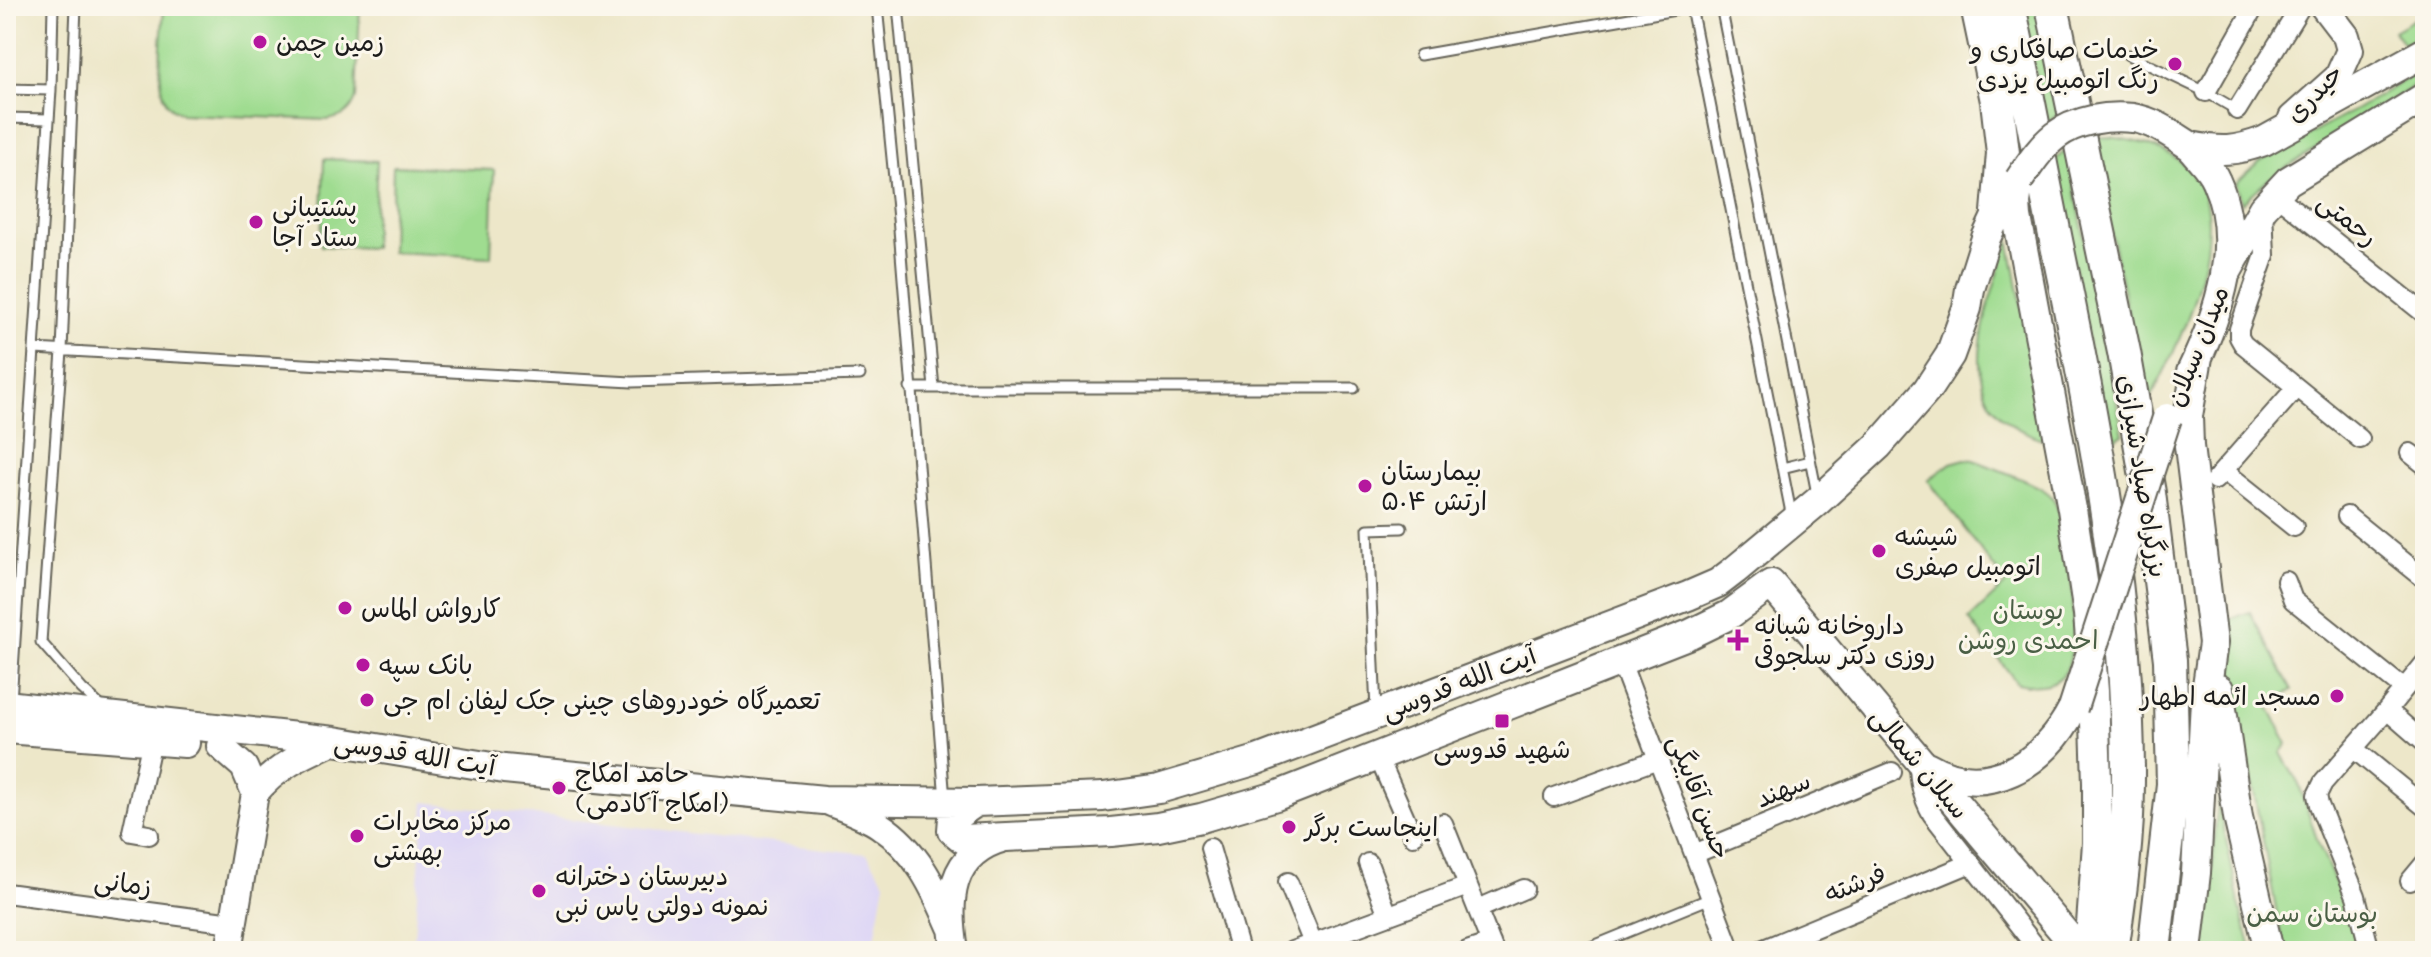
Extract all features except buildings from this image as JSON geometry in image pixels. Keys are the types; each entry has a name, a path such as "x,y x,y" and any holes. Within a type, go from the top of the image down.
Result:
{"highway":[{"path":"1977,6 1997,101 2003,153 1998,212"},
{"name":"بزرگراه صیاد شیرازی","path":"2009,6 2081,362 2109,519 2124,664 2128,784 2119,906 2112,951"},
{"name":"بزرگراه صیاد شیرازی","path":"2052,6 2124,352 2149,493 2170,660 2173,784 2154,951"}],"main road":[{"name":"حیدری","path":"2271,136 2338,77 2346,63 2349,42 2323,6"},
{"path":"2190,146 2215,151 2239,150 2271,136 2425,52"},
{"path":"2227,271 2270,201 2288,181 2423,101"},
{"name":"میدان سبلان","path":"1919,762 1954,779 1985,779 2011,773 2036,757 2056,738 2073,708 2167,418 2198,357 2227,271 2227,218 2216,179 2190,146 2162,128 2135,118 2098,119 2057,135 2043,148 1998,212 1986,238 1967,308"},
{"path":"2019,180 2017,217 2072,509 2089,628 2094,691 2097,828 2080,947"},
{"name":"آیت الله قدوسی","path":"8,713 113,716 334,741 504,769 824,800 976,802 1103,797 1159,789 1257,760 1703,590 1735,570 1878,446 1927,390 1950,355 1967,308"},
{"path":"2198,357 2188,416 2189,446 2227,753 2238,817 2269,951"},
{"name":"سبلان شمالی","path":"1621,662 1717,621 1771,584 1919,762 2080,947"},
{"path":"2187,951 2196,873 2205,700 2213,643"},
{"path":"976,802 953,818 952,830 963,839 1111,832 1201,818 1276,796 1621,662"},
{"path":"8,713 152,740 220,746 244,767 255,793 229,951"},
{"path":"255,793 284,765 334,741"},
{"name":"آیت الله قدوسی","path":"824,800 877,824 911,853 931,882 953,939"},
{"path":"953,939 953,893 959,869 981,847 1010,837"}],"street":[{"path":"2206,92 2255,6"},
{"path":"2237,110 2301,6"},
{"path":"2270,201 2265,255 2239,329 2239,337 2243,344 2360,439"},
{"name":"رحمتی","path":"2270,201 2425,314"},
{"path":"2294,527 2220,476 2296,388"},
{"path":"2410,453 2425,465"},
{"path":"2347,516 2425,579"},
{"path":"2286,581 2293,600 2404,689"},
{"name":"حسن آقابیگی","path":"1621,662 1731,951"},
{"path":"2370,951 2356,896 2317,795 2323,783 2425,663"},
{"path":"2387,710 2425,743"},
{"path":"149,835 132,832 152,740"},
{"path":"2354,749 2425,807"},
{"path":"1378,756 1413,836"},
{"path":"1554,797 1658,759"},
{"path":"1919,762 1919,782 1932,814 2039,951"},
{"name":"سهند","path":"1694,854 1892,772"},
{"path":"1443,823 1493,947 1467,951"},
{"path":"1210,848 1240,951"},
{"path":"1368,863 1388,915"},
{"name":"فرشته","path":"1759,951 1971,863"},
{"path":"2410,881 2425,863"},
{"path":"1288,882 1313,943"},
{"path":"1292,951 1468,886"},
{"path":"1478,909 1524,889"},
{"name":"زمانی","path":"6,893 232,923"}],"lane":[{"path":"8,713 15,668 51,90 53,6"},
{"path":"76,6 62,351 41,642 82,689 113,716"},
{"path":"877,6 899,229 945,801"},
{"path":"898,6 934,388"},
{"path":"1721,6 1818,501"},
{"path":"1420,55 1694,7 1793,522"},
{"path":"2128,55 2237,110"},
{"path":"6,89 51,90"},
{"path":"6,118 49,119"},
{"path":"34,349 632,382 860,375"},
{"path":"910,388 1354,388"},
{"path":"1782,468 1810,461"},
{"path":"1376,714 1368,529 1402,528"},
{"path":"1581,951 1711,898"}],"shaded area":[{"path":"424,802 867,854 885,882 873,951 413,951"}],"green space":[{"name":"زمین چمن","path":"164,6 360,6 356,98 352,107 346,114 328,120 182,114 171,108 162,88 160,60"},
{"path":"2023,6 2037,6 2061,113 2045,124"},
{"path":"2425,13 2425,33 2404,44 2394,31"},
{"path":"2425,68 2425,79 2270,178 2242,203 2236,183 2259,162"},
{"path":"2110,137 2158,148 2179,160 2196,178 2205,201 2208,229 2196,292 2172,354 2147,403 2091,138"},
{"path":"2067,149 2123,434 2107,443 2054,161"},
{"path":"324,159 377,161 373,248 321,246"},
{"path":"393,166 494,170 491,257 391,252"},
{"path":"2009,239 2047,441 2021,430 1998,413 1986,395 1981,375 1983,328"},
{"name":"بوستان احمدی روشن","path":"1965,459 2037,486 2051,496 2058,509 2069,557 2073,641 2063,675 2048,684 2017,683 1969,619 2006,584 1928,480 1951,463"},
{"name":"بوستان سمن","path":"2250,612 2292,690 2268,705 2288,744 2281,753 2299,785 2320,848 2353,912 2362,951 2284,951 2234,687 2227,620"},
{"path":"2218,800 2242,917 2252,951 2205,951"}],"place":[{"name":"زمین چمن","path":"260,42"},
{"name":"خدمات صافکاری و رنگ اتومبیل یزدی","path":"2175,64"},
{"name":"پشتیبانی ستاد آجا","path":"256,222"},
{"name":"بیمارستان ۵۰۴ ارتش","path":"1365,486"},
{"name":"شیشه اتومبیل صفری","path":"1879,551"},
{"name":"کارواش الماس","path":"345,608"},
{"name":"داروخانه شبانه روزی دکتر سلجوقی","path":"1738,640"},
{"name":"بانک سپه","path":"363,665"},
{"name":"مسجد ائمه اطهار","path":"2337,696"},
{"name":"تعمیرگاه خودروهای چینی جک لیفان ام جی","path":"367,700"},
{"name":"شهید قدوسی","path":"1502,721"},
{"name":"حامد امکاج (امکاج آکادمی)","path":"559,788"},
{"name":"اینجاست برگر","path":"1289,827"},
{"name":"مرکز مخابرات بهشتی","path":"357,836"},
{"name":"دبیرستان دخترانه نمونه دولتی یاس نبی","path":"539,891"}]}
